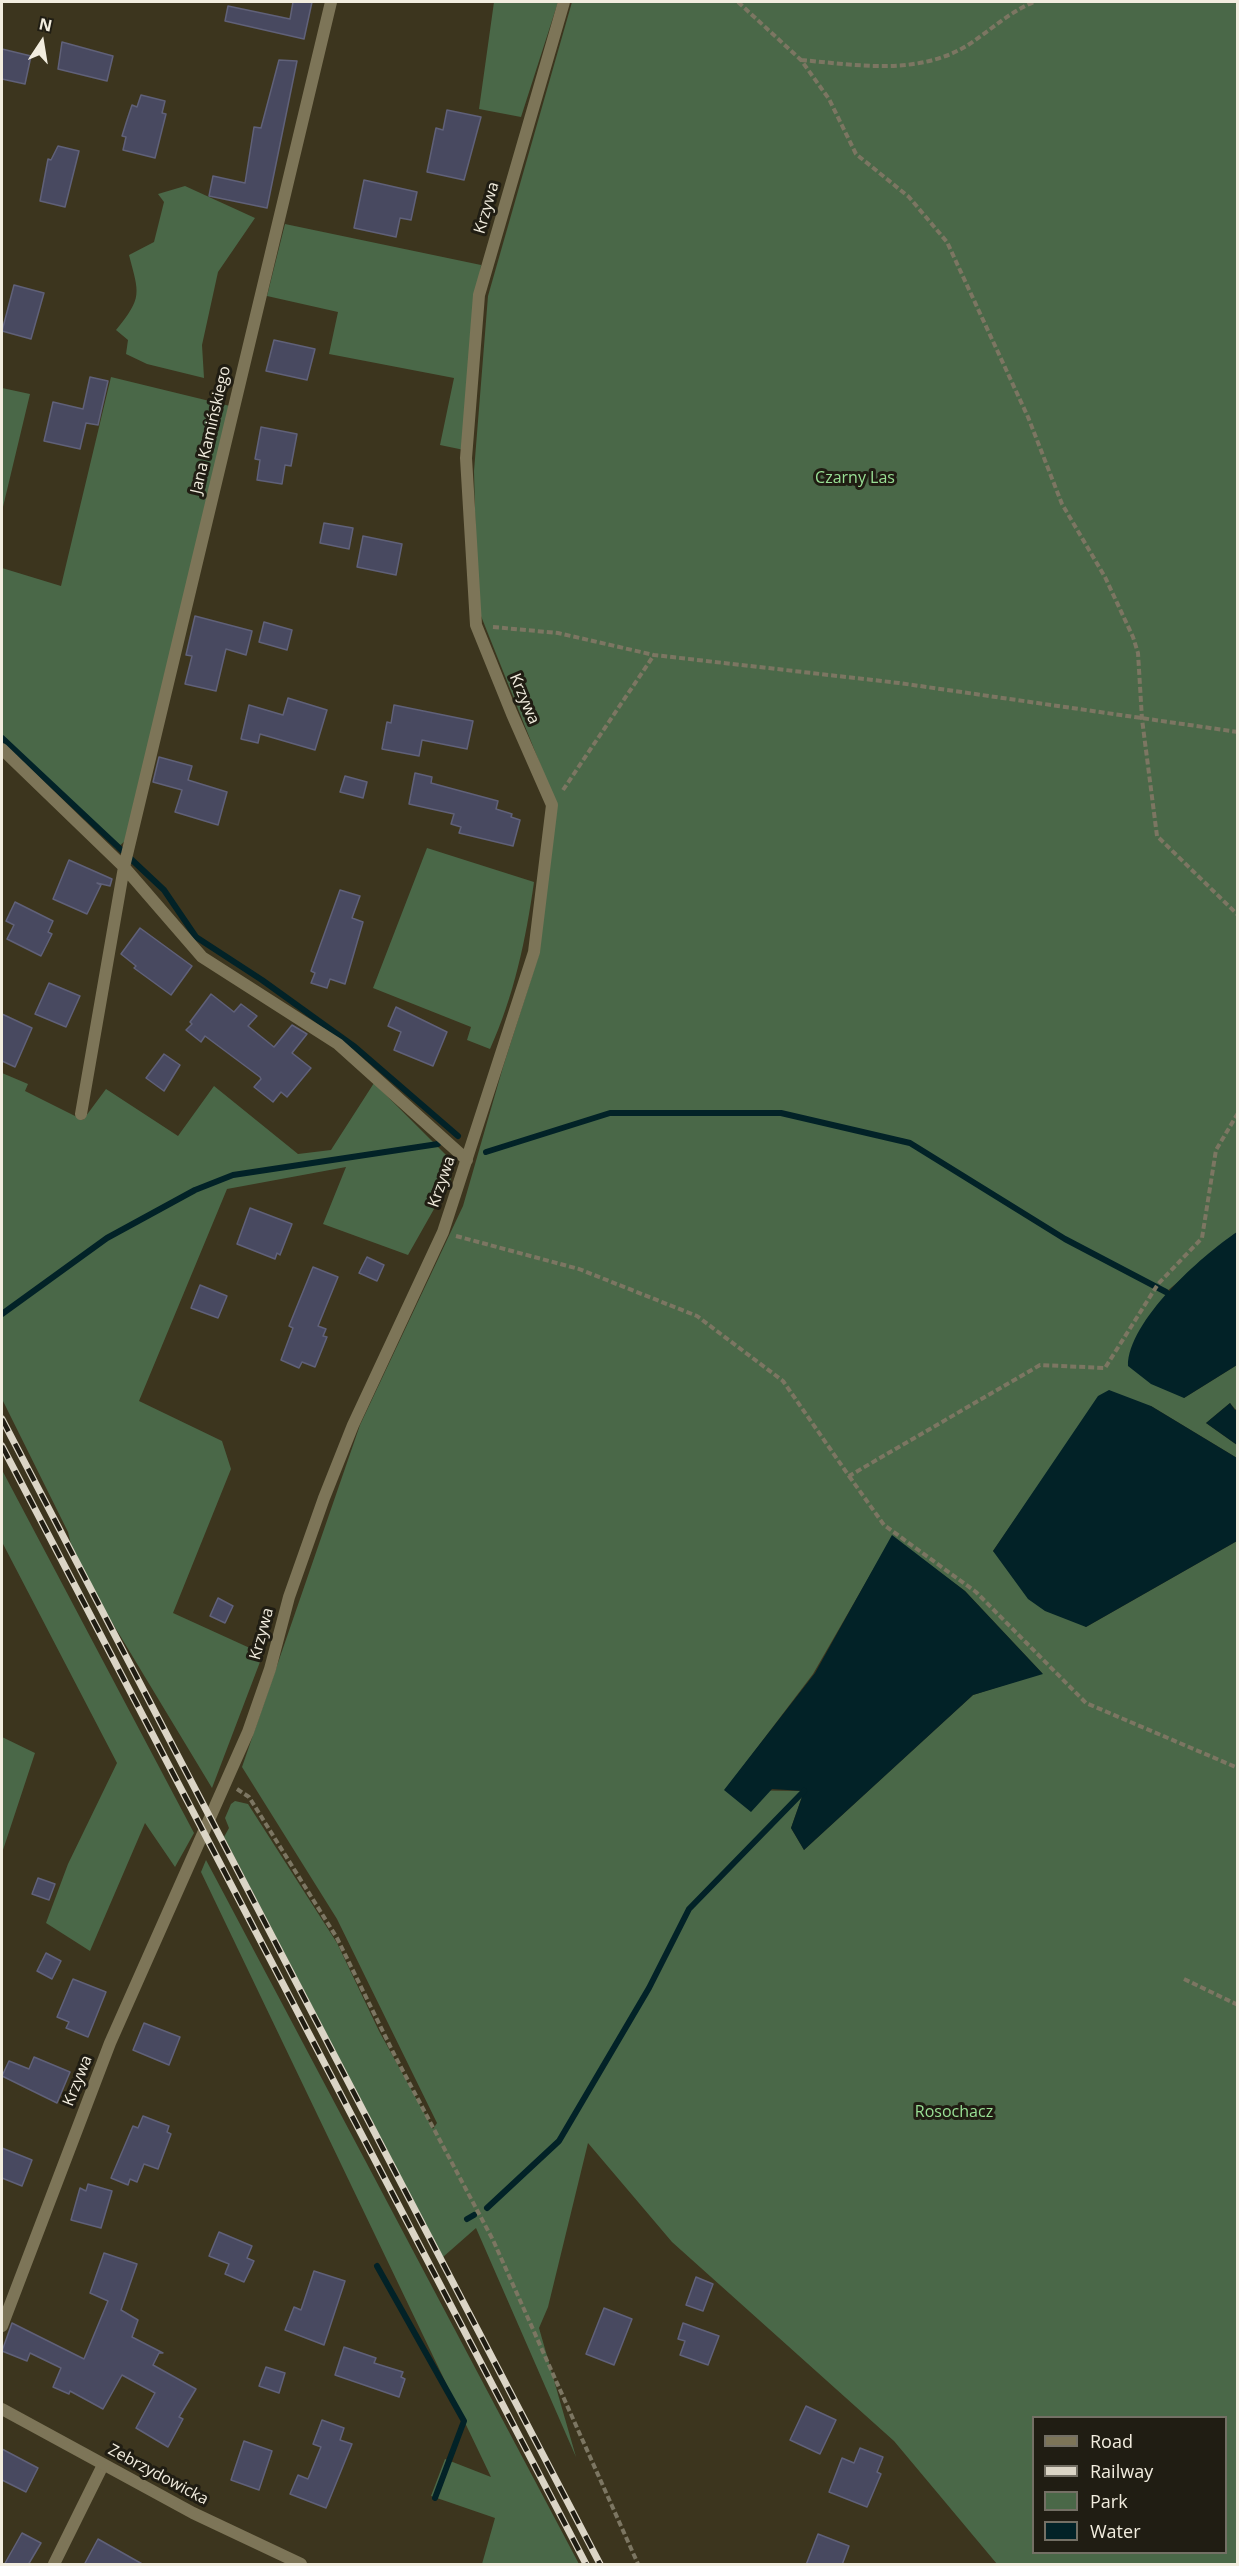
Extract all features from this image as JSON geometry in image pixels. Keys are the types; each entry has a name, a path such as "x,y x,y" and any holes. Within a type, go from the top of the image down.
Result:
{"street":[{"name":"Jana Kamińskiego","path":"81,1114 124,867 331,2"},
{"name":"Krzywa","path":"2,2326 110,2043 227,1782 263,1690 289,1597 353,1425 443,1232 534,952 552,805 503,694 476,625 466,458 479,295 564,2"},
{"path":"2,749 124,867 202,957 338,1044 467,1160"},
{"name":"Zebrzydowicka","path":"2,2409 192,2513 301,2565"},
{"path":"54,2565 103,2465"}],"path":[{"path":"738,2 801,60 829,99 856,154 909,197 947,242 1028,417 1062,504 1125,616 1138,653 1142,719 1157,836 1238,915"},
{"path":"801,60 909,66 969,44 1017,9 1034,2"},
{"path":"476,625 558,633 654,655 899,683 1238,732"},
{"path":"552,805 654,655"},
{"path":"849,1476 1040,1365 1105,1368 1158,1284 1202,1238 1216,1150 1238,1113"},
{"path":"458,1237 579,1269 697,1316 783,1381 884,1525 976,1592 1086,1703 1238,1768"},
{"path":"227,1782 249,1797 338,1938 395,2056 493,2240 638,2565"},
{"path":"1184,1979 1238,2005"}],"green space":[{"path":"494,2 558,2 521,117 479,109"},
{"name":"Czarny Las","path":"572,2 1237,2 1237,1232 1166,1292 1184,1398 1237,1365 1237,1409 1230,1403 1206,1423 1237,1445 1237,1458 1151,1406 1049,1470 993,1551 1086,1627 1237,1541 1237,2564 997,2564 894,2441 672,2242 588,2143 548,2307 539,2328 576,2457 476,2228 443,2257 224,1837 229,1828 225,1818 231,1804 235,1801 248,1804 337,1943 379,2031 433,2129 437,2123 337,1919 242,1767 360,1425 463,1206 503,1067 539,954 556,804 481,616 477,588 474,471 488,296","holes":["892,1537 965,1591 1042,1673 973,1695 804,1850 791,1828 804,1791 725,1790 813,1674"]},
{"path":"185,186 255,218 218,272 202,345 204,378 147,364 126,354 128,340 116,330 135,302 135,279 129,255 154,242 164,202 158,194"},
{"path":"285,224 481,265 468,379 464,450 440,445 454,378 329,354 338,312 267,296"},
{"path":"111,377 230,406 125,841 116,849 2,735 2,568 61,586"},
{"path":"2,388 30,394 2,511"},
{"path":"427,848 534,882 518,967 506,1009 490,1049 467,1040 471,1027 373,988"},
{"path":"2,1073 28,1084 25,1091 83,1120 106,1089 178,1136 214,1086 298,1154 331,1150 374,1083 451,1160 451,1179 408,1255 323,1224 346,1167 227,1189 139,1401 222,1441 231,1469 173,1613 263,1654 212,1788 75,1561 68,1532 2,1399"},
{"path":"2,1470 194,1833 175,1867 145,1823 90,1951 46,1923 68,1864 117,1763 2,1542"},
{"path":"2,1737 35,1753 2,1853"},
{"path":"206,1860 579,2564 482,2564 495,2518 431,2496 445,2459 491,2477 201,1872"}],"water":[{"path":"1237,1232 1237,1365 1184,1398 1151,1384 1128,1366 1131,1348 1140,1329 1153,1310 1187,1273"},
{"path":"1109,1390 1151,1406 1237,1458 1237,1541 1086,1627 1045,1611 1028,1599 993,1551 1098,1396"},
{"path":"1230,1403 1235,1410 1237,1409 1237,1445 1206,1423"},
{"path":"892,1535 965,1591 1043,1674 973,1695 804,1850 791,1828 804,1791 772,1789 751,1812 724,1790 815,1673"}],"building":[{"path":"293,2 312,2 304,39 225,21 228,6 290,19"},
{"path":"62,42 113,56 107,81 58,69"},
{"path":"2,49 31,56 25,84 2,79"},
{"path":"279,60 297,61 267,208 209,196 213,176 245,183 254,127 261,128"},
{"path":"141,95 165,101 162,113 166,114 155,158 123,150 126,137 122,136 127,120 132,105 137,107"},
{"path":"447,110 481,117 464,180 427,172 436,128 443,130"},
{"path":"58,146 79,151 65,207 40,201 48,159 51,160"},
{"path":"364,180 417,192 411,220 400,218 396,237 354,228"},
{"path":"14,285 44,293 31,339 2,331"},
{"path":"274,340 315,349 307,380 266,371"},
{"path":"90,377 108,381 98,425 86,423 80,449 44,441 53,402 83,409"},
{"path":"261,427 297,434 291,466 285,465 282,484 257,480 260,460 255,459"},
{"path":"324,523 353,528 349,549 320,543"},
{"path":"363,536 402,544 396,575 357,567"},
{"path":"195,616 252,631 246,655 226,649 216,691 185,684 192,656 186,655"},
{"path":"264,622 292,630 287,650 259,642"},
{"path":"288,698 327,710 315,750 260,734 258,743 241,739 249,705 283,715"},
{"path":"394,705 473,721 467,749 422,740 419,756 382,749 387,722 391,723"},
{"path":"159,757 192,766 188,780 227,792 218,825 175,812 182,790 153,782"},
{"path":"415,773 432,777 431,783 498,801 496,809 512,814 511,817 520,820 513,846 459,833 461,827 451,824 454,814 409,804"},
{"path":"345,776 367,782 363,798 340,792"},
{"path":"69,860 112,879 110,886 97,883 101,885 87,914 53,899"},
{"path":"340,890 360,896 352,918 363,922 345,984 330,979 327,988 311,983 315,973 311,971"},
{"path":"15,902 53,921 48,932 52,934 41,956 7,939 14,925 6,921"},
{"path":"140,928 192,966 171,995 134,968 136,966 121,954"},
{"path":"49,983 80,996 66,1027 35,1014"},
{"path":"211,994 234,1012 241,1004 257,1016 248,1026 274,1047 292,1025 307,1034 292,1053 311,1068 287,1097 281,1092 273,1102 254,1087 261,1079 260,1077 205,1036 201,1042 186,1030"},
{"path":"396,1007 447,1032 433,1066 394,1050 401,1032 388,1026"},
{"path":"2,1014 32,1028 15,1067 2,1061"},
{"path":"164,1054 180,1065 164,1091 146,1078"},
{"path":"250,1208 292,1224 280,1255 277,1253 275,1259 237,1244"},
{"path":"367,1257 384,1265 377,1281 359,1273"},
{"path":"313,1267 338,1277 318,1326 326,1329 323,1336 327,1337 315,1367 302,1362 299,1368 281,1360 293,1328 289,1326"},
{"path":"200,1285 227,1296 218,1318 191,1308"},
{"path":"218,1598 233,1606 225,1623 210,1616"},
{"path":"38,1878 55,1884 49,1900 32,1894"},
{"path":"46,1953 61,1961 52,1979 37,1971"},
{"path":"73,1979 106,1992 88,2037 66,2028 69,2022 57,2017"},
{"path":"144,2023 180,2037 169,2065 133,2050"},
{"path":"34,2057 70,2072 57,2103 2,2076 9,2061 29,2069"},
{"path":"143,2116 169,2126 167,2132 171,2134 158,2169 144,2164 137,2182 130,2179 128,2185 111,2178 133,2126 138,2128"},
{"path":"2,2148 32,2160 22,2186 2,2178"},
{"path":"88,2184 112,2191 101,2228 71,2220 80,2188 86,2191"},
{"path":"219,2232 252,2246 247,2258 254,2261 244,2282 225,2274 229,2264 209,2256"},
{"path":"104,2253 137,2264 121,2310 138,2320 132,2337 163,2353 159,2353 153,2365 196,2389 179,2417 183,2419 168,2447 136,2428 155,2393 122,2375 103,2409 70,2391 69,2394 53,2387 61,2368 30,2353 27,2361 2,2351 12,2323 84,2359 108,2301 90,2293"},
{"path":"314,2271 345,2281 324,2345 285,2330 294,2307 301,2310"},
{"path":"696,2277 713,2284 703,2311 686,2305"},
{"path":"604,2308 632,2319 614,2365 586,2354"},
{"path":"683,2323 719,2336 708,2365 680,2355 685,2341 678,2339"},
{"path":"344,2347 376,2358 374,2363 403,2372 401,2377 405,2379 399,2397 335,2375"},
{"path":"266,2367 285,2373 279,2393 259,2386"},
{"path":"806,2406 836,2420 820,2454 790,2440"},
{"path":"322,2420 344,2428 340,2440 352,2444 326,2508 290,2494 298,2475 308,2479 321,2447 313,2444"},
{"path":"244,2441 272,2451 259,2490 231,2480"},
{"path":"860,2448 883,2457 877,2472 881,2474 867,2507 829,2492 842,2458 854,2463"},
{"path":"2,2449 38,2468 26,2492 2,2480"},
{"path":"22,2533 41,2543 28,2565 4,2565"},
{"path":"818,2534 849,2546 842,2565 806,2565"},
{"path":"98,2539 144,2565 84,2565"}],"waterway":[{"path":"2,738 164,890 196,937 262,980 355,1047 458,1136"},
{"path":"486,1152 610,1113 781,1113 910,1143 1065,1239 1166,1292"},
{"path":"2,1314 107,1238 195,1190 233,1175 438,1144"},
{"path":"487,2208 559,2141 649,1988 689,1909 804,1791"},
{"path":"467,2219 474,2215"},
{"path":"377,2266 464,2421 435,2498"}],"railway":[{"path":"2,1419 600,2564"},
{"path":"2,1446 586,2564"}],"park label":[{"name":"Rosochacz","path":"954,2112"}]}
